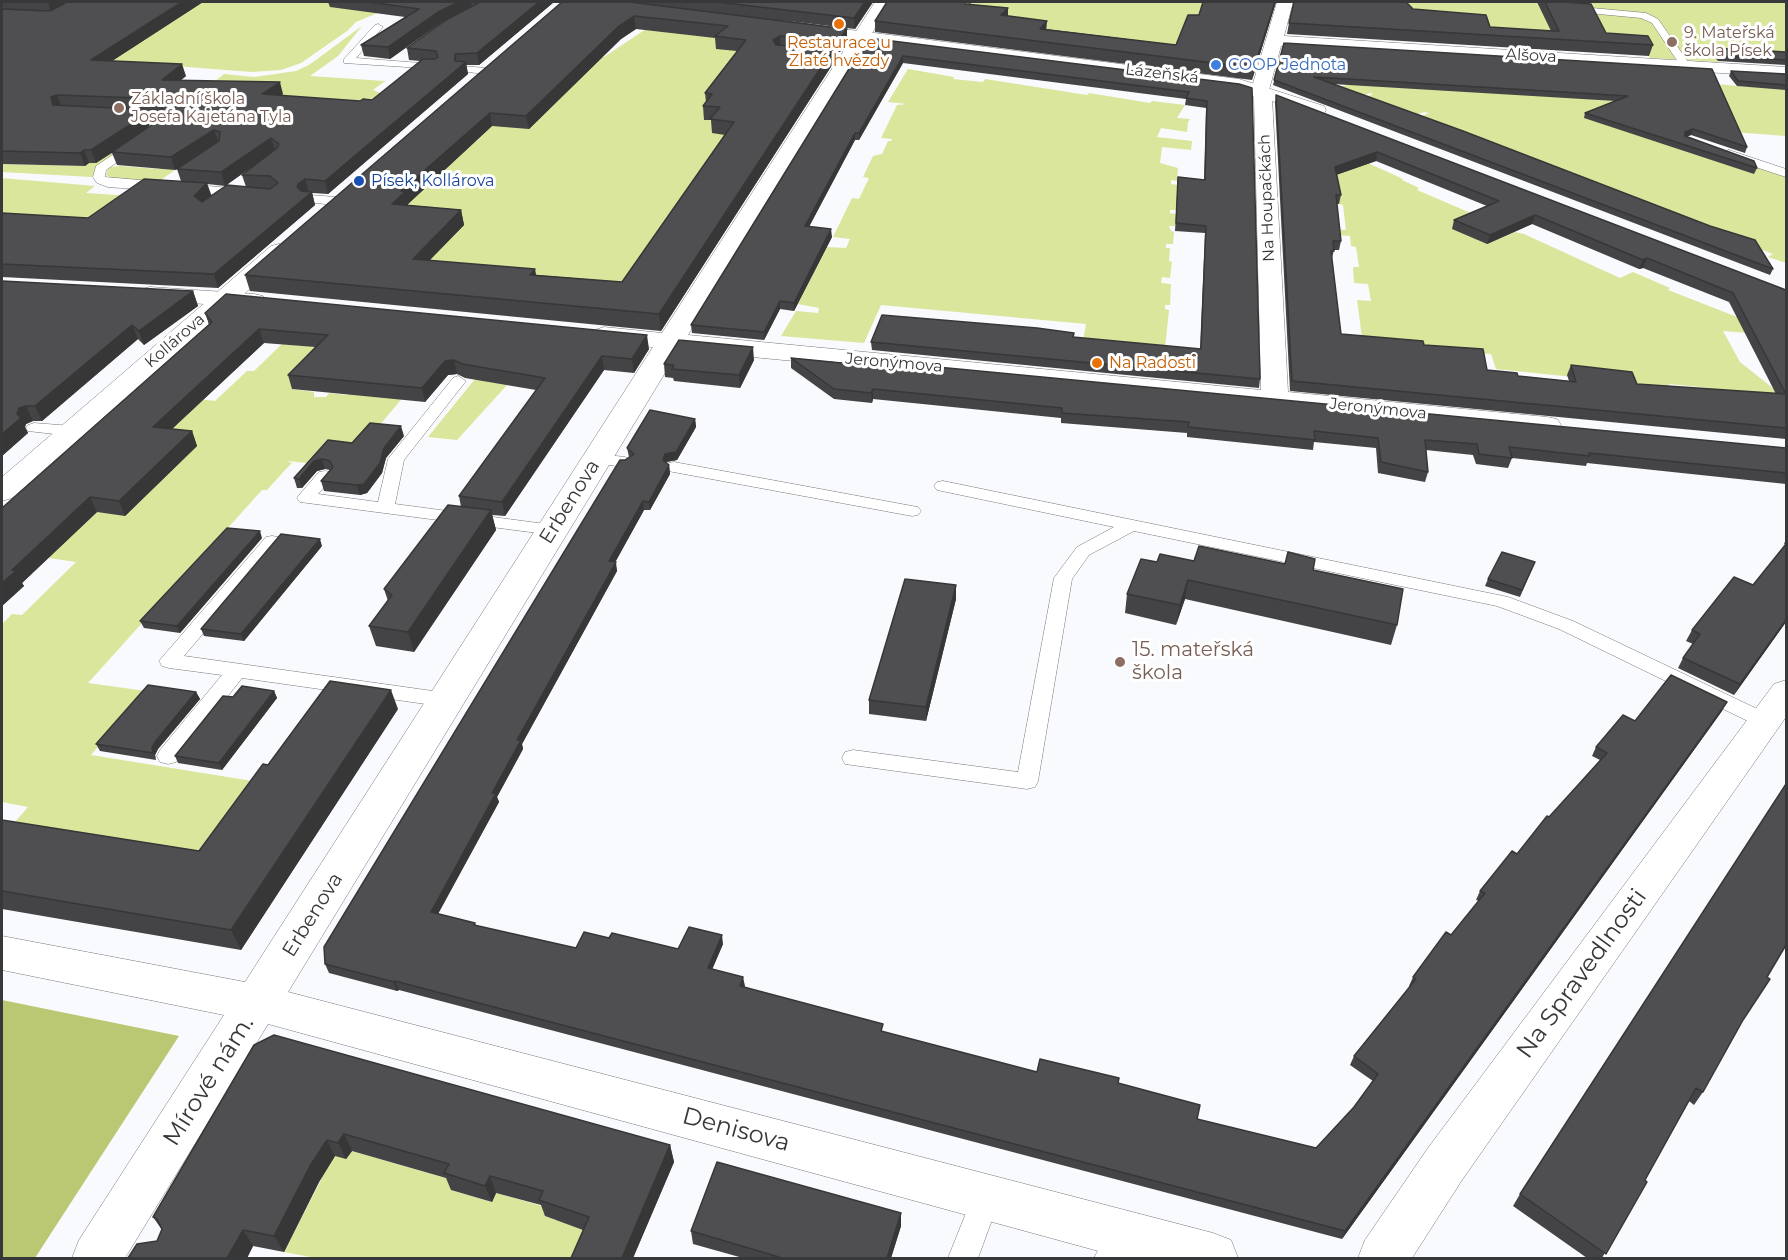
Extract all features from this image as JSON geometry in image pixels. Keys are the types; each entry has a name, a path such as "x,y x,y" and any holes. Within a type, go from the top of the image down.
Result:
{"street":[{"name":"Erbenova","path":"258,1003 553,530 612,460 670,342 839,58 861,36 883,2"},
{"name":"Na Houpačkách","path":"1275,398 1263,98 1260,90 1285,2"},
{"name":"Lázeňská","path":"789,27 1239,84 1333,117"},
{"name":"Alšova","path":"1275,41 1786,72"},
{"path":"465,78 485,71 501,57"},
{"name":"Kollárova","path":"2,492 344,194"},
{"path":"128,293 284,304"},
{"name":"Jeronýmova","path":"577,333 1575,428"},
{"name":"Na Spravedlnosti","path":"1383,1258 1445,1164 1776,707"},
{"name":"Mírové nám.","path":"2,953 258,1003 116,1246"},
{"name":"Denisova","path":"258,1003 986,1197 1115,1246 1213,1258"}],"lane":[{"path":"1565,9 1624,13 1649,18 1655,21 1686,66"},
{"path":"378,27 348,61 434,67"},
{"path":"393,64 410,52"},
{"path":"112,114 142,116 160,122 152,133 100,169 99,177 108,183 252,194"},
{"path":"1722,151 1786,173"},
{"path":"163,188 182,175"},
{"path":"214,204 247,178"},
{"path":"309,199 344,194"},
{"path":"385,508 396,459 458,381"},
{"path":"34,428 72,431"},
{"path":"674,467 912,511"},
{"path":"325,476 306,498 553,530"},
{"path":"943,486 1501,601 1776,707"},
{"path":"853,758 1027,781 1063,578 1083,551 1131,525"},
{"path":"272,541 169,661 447,700"},
{"path":"168,756 237,670"},
{"path":"963,1258 973,1238 986,1197"}],"green space":[{"path":"2,2 404,2 356,22 347,31 301,63 281,70 251,72 137,63 68,62 2,39"},
{"path":"930,2 1214,2 1176,48 922,14"},
{"path":"1346,2 1786,2 1786,53 1710,48 1719,62 1650,58 1639,40 1336,17"},
{"path":"362,26 338,56 310,76 385,81 373,90 383,94 372,102 223,136 155,184 120,182 106,175 109,167 159,169 169,118 224,74 254,77 296,71 309,65"},
{"path":"646,29 730,39 795,58 623,301 460,278 406,251 405,206 472,141 477,141 488,129 612,34 595,56 604,57"},
{"path":"908,69 954,77 953,79 983,82 985,79 1087,95 1089,93 1150,103 1152,101 1185,105 1177,118 1190,119 1187,132 1161,128 1157,137 1192,141 1191,150 1162,147 1160,163 1178,168 1177,181 1171,180 1171,184 1178,185 1176,210 1170,210 1170,213 1176,214 1175,226 1169,226 1174,232 1173,244 1166,244 1166,248 1170,248 1169,261 1172,262 1170,278 1162,277 1161,283 1171,284 1170,305 1165,305 1165,309 1169,310 1165,348 1083,341 1086,324 881,305 864,343 781,336 796,311 818,313 819,308 798,304 827,247 846,248 850,239 833,237 852,198 859,199 869,178 863,177 873,156 882,154 888,141 892,139 881,138 897,105 907,104 888,102"},
{"path":"1703,83 1751,87 1781,86 1786,90 1786,136 1665,127 1679,149 1746,171 1756,167 1786,177 1786,263 1768,257 1773,254 1415,119 1429,113 1424,112 1407,118 1359,100 1373,94 1355,99 1330,90 1346,85"},
{"path":"104,151 119,151 96,167 92,177 2,172 2,164 85,166"},
{"path":"1368,163 1403,179 1419,188 1417,190 1480,217 1453,229 1487,244 1515,232 1524,234 1620,278 1633,272 1670,288 1668,290 1786,336 1723,331 1740,362 1774,389 1783,404 1715,399 1710,388 1669,384 1669,387 1496,369 1491,354 1363,345 1357,300 1371,301 1368,284 1354,283 1353,267 1359,267 1356,247 1351,246 1350,236 1323,234 1323,228 1346,230 1343,205 1339,204 1337,199 1340,194 1336,170"},
{"path":"2,178 95,186 86,193 131,196 127,205 2,250"},
{"path":"282,344 317,347 293,389 314,392 314,397 326,397 329,393 347,395 358,383 410,389 357,452 318,464 287,461 292,463 267,490 262,490 88,683 146,691 91,755 271,784 221,873 2,837 28,807 2,802 2,624 12,614 22,615 76,562 42,557 199,399 215,401 247,371 254,371"},
{"path":"475,379 507,385 457,440 428,437"},
{"path":"2,1000 179,1036 35,1258 2,1258"},
{"path":"352,1151 456,1181 451,1190 491,1202 496,1193 549,1208 545,1216 555,1220 589,1219 584,1258 316,1258 284,1252 321,1180 326,1154"}],"building":[{"path":"67,2 182,2 91,60 182,64 162,80 280,82 262,94 360,101 372,100 423,59 438,57 436,51 407,48 446,20 480,2 539,2 477,53 455,54 455,61 466,62 325,181 305,179 298,184 297,187 301,191 312,192 214,274 2,264 2,213 88,218 144,179 207,183 194,196 202,202 227,185 270,189 278,183 270,176 242,175 277,148 279,144 271,138 221,172 177,169 219,141 220,132 214,130 171,157 112,152 153,124 164,111 160,105 138,98 57,95 51,97 53,105 137,109 146,112 142,117 91,150 84,150 80,153 2,151 2,9 50,11"},
{"path":"369,2 459,2 438,12 388,47 361,45 419,9"},
{"path":"562,2 630,2 847,29 840,39 780,36 773,40 776,45 833,49 659,314 245,275","holes":["634,16 728,26 715,36 746,40 705,93 712,94 703,106 720,107 710,119 734,122 622,282 530,275 535,269 413,259 461,210 392,204 405,192 401,191 490,113 526,116 619,26"]},
{"path":"717,2 865,2 854,18"},
{"path":"887,2 966,2 965,4 1008,8 1001,15 1047,21 1040,29 1176,45 1188,15 1199,15 1203,2 1275,2 1254,68 875,21"},
{"path":"1294,2 1406,2 1413,9 1486,15 1490,27 1553,31 1559,31 1545,2 1591,4 1606,33 1648,36 1653,45 1289,23"},
{"path":"868,38 1239,84 1252,88 1260,379 871,342 882,315 1037,328 1074,333 1073,337 1201,349 1206,226 1176,223 1178,177 1205,180 1207,101 1186,98 1189,92 903,56 859,133 855,133 805,226 831,229 794,303 780,301 764,332 691,325"},
{"path":"1284,43 1712,69 1747,147 1693,129 1685,132 1685,136 1754,161 1757,168 1585,113 1628,96 1314,77 1463,131 1710,226 1755,240 1773,269 1274,80"},
{"path":"1714,48 1786,52 1786,60 1719,56"},
{"path":"1731,71 1786,74 1786,85 1738,81"},
{"path":"1276,95 1786,290 1786,394 1786,428 1292,381","holes":["1377,152 1499,201 1454,220 1490,235 1535,215 1643,260 1647,258 1733,293 1786,394 1637,384 1632,372 1571,365 1576,382 1518,376 1517,373 1487,370 1483,349 1424,345 1423,341 1341,334 1331,251 1334,251 1333,241 1341,241 1336,195 1341,195 1335,167"]},
{"path":"2,281 193,291 139,331 132,325 35,406 19,408 17,414 21,418 2,434"},
{"path":"226,294 647,335 632,359 602,356 502,502 459,496 545,378 462,364 454,360 445,361 422,388 288,375 328,335 259,329 153,427 192,431 119,501 90,497 12,570 16,571 2,583 2,508 212,322 205,313"},
{"path":"679,340 753,347 739,375 672,369 674,365 664,364"},
{"path":"791,358 862,365 864,360 1786,448 1786,473 1509,447 1512,458 1479,454 1477,444 1425,440 1428,472 1381,462 1378,438 1314,431 1315,440 1188,427 1189,422 1062,413 1062,408 873,389 871,393 834,389"},
{"path":"650,410 695,419 676,452 665,454 663,460 669,465 649,502 643,501 609,561 616,562 517,740 521,740 492,793 496,793 431,912 475,923 474,925 576,948 584,932 609,938 612,933 678,949 689,927 722,935 708,968 743,977 740,986 883,1024 881,1031 1037,1072 1040,1059 1119,1078 1118,1083 1200,1105 1197,1119 1316,1148 1354,1107 1378,1074 1354,1056 1416,979 1413,977 1446,932 1451,935 1485,893 1480,891 1512,851 1517,854 1547,816 1549,817 1607,753 1596,747 1623,715 1635,721 1671,675 1727,702 1345,1231 325,964 324,947 620,460 625,460 634,454 627,448"},
{"path":"370,423 401,426 384,448 380,463 364,484 321,481 333,467 330,461 322,459 314,461 299,479 294,478 328,440 352,443"},
{"path":"448,505 491,510 408,632 369,626 392,595 384,589"},
{"path":"227,528 260,531 177,626 140,621"},
{"path":"281,534 320,539 241,634 201,629"},
{"path":"1786,544 1786,620 1740,684 1683,658 1700,634 1692,630 1734,577 1753,585"},
{"path":"1199,546 1285,564 1288,552 1315,559 1313,570 1403,589 1397,625 1188,580 1180,605 1127,594 1141,559 1157,562 1160,554 1194,561"},
{"path":"1502,552 1535,562 1522,590 1488,579"},
{"path":"905,579 956,585 926,707 869,700"},
{"path":"330,681 391,690 231,930 2,891 2,820 199,851 263,764 268,765"},
{"path":"148,685 196,692 155,742 152,748 153,753 96,744"},
{"path":"242,686 274,691 219,763 175,756 223,696 233,697"},
{"path":"1786,784 1786,945 1767,977 1770,979 1743,1020 1703,1092 1696,1088 1606,1254 1520,1194"},
{"path":"274,1035 670,1145 622,1258 571,1258 589,1217 539,1200 543,1191 490,1176 485,1186 444,1173 449,1164 344,1134 338,1143 327,1140 310,1166 274,1236 243,1230 227,1258 128,1258 137,1244 157,1241 162,1229 157,1219 153,1217 254,1045"},
{"path":"717,1162 901,1213 887,1258 778,1258 691,1231"}],"place":[{"name":"Restaurace u Zlaté hvězdy","path":"839,24"},
{"name":"9. Mateřská škola Písek","path":"1672,42"},
{"name":"COOP Jednota","path":"1216,65"},
{"name":"Základní škola Josefa Kajetána Tyla","path":"119,108"},
{"name":"Písek, Kollárova","path":"359,181"},
{"name":"Na Radosti","path":"1097,363"},
{"name":"15. mateřská škola","path":"1120,662"}]}
